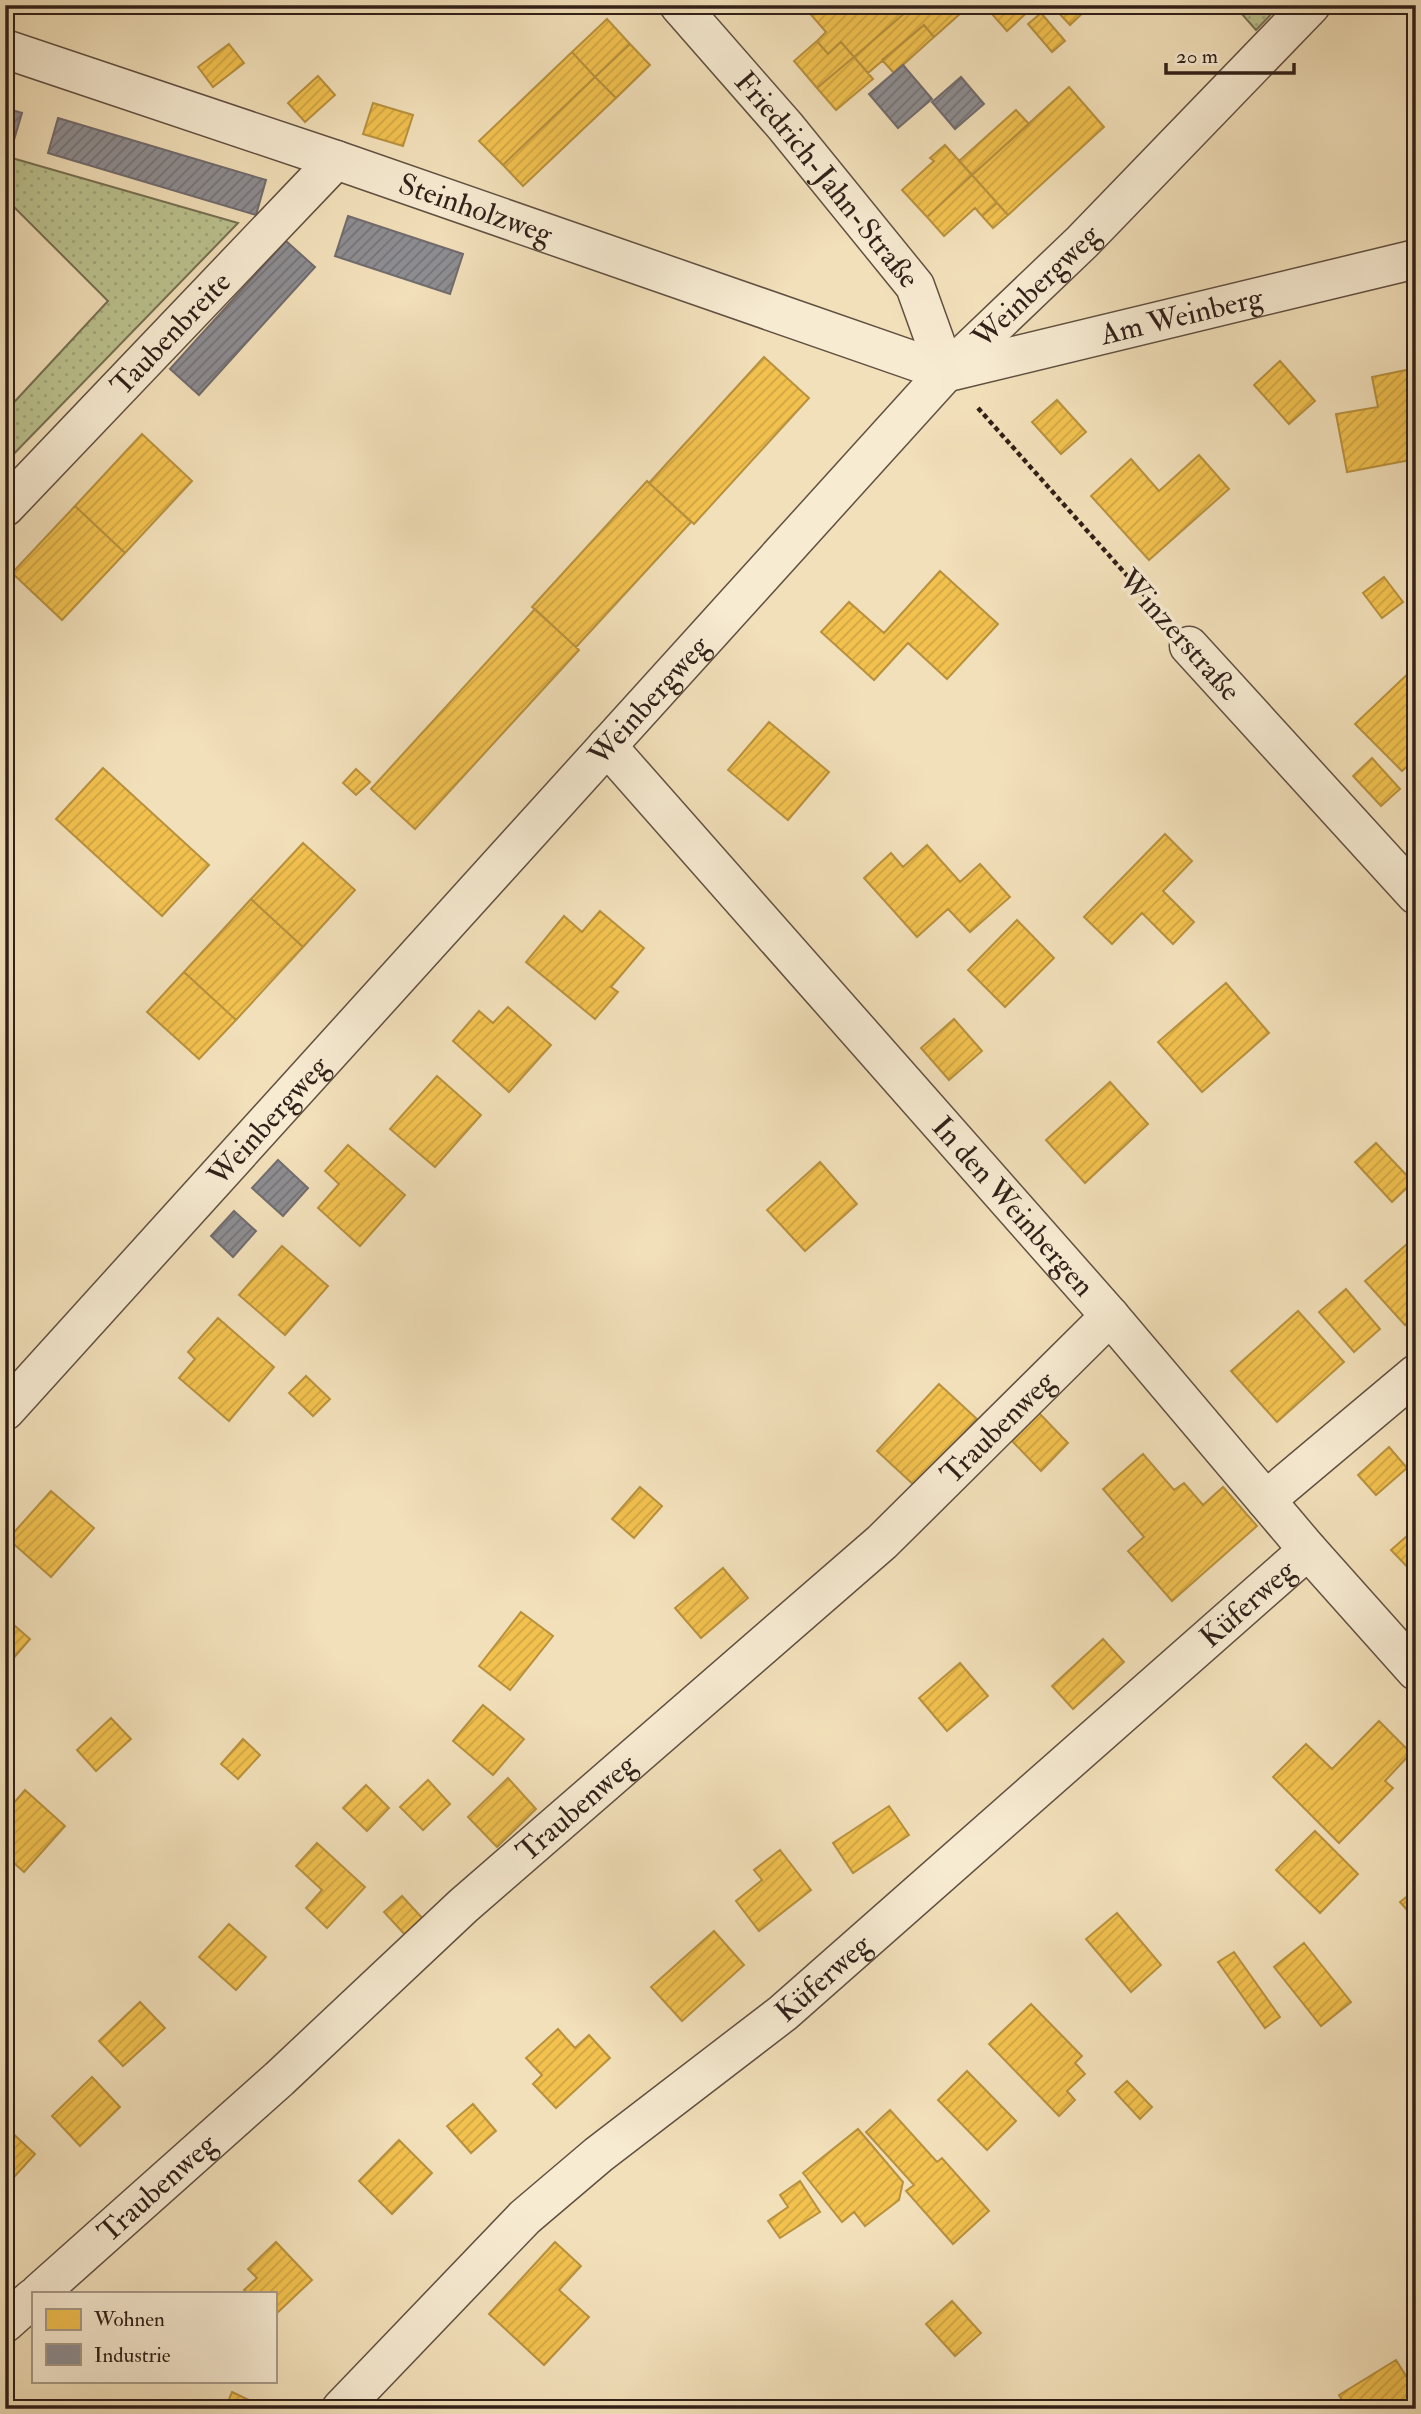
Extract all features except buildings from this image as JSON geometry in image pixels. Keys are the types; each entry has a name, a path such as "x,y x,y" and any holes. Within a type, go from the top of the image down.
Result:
{"street":[{"name":"Friedrich-Jahn-Straße","path":"679,5 785,126 915,286 946,372"},
{"name":"Weinbergweg","path":"5,1411 946,372 1082,242 1311,5"},
{"name":"Steinholzweg","path":"5,49 336,160 946,372"},
{"name":"Taubenbreite","path":"5,507 336,160"},
{"name":"Am Weinberg","path":"946,372 1416,259"},
{"name":"Winzerstraße","path":"1189,646 1416,895"},
{"name":"In den Weinbergen","path":"607,746 1110,1316 1308,1550 1416,1671"},
{"name":"Traubenweg","path":"40,2292 279,2079 463,1906 882,1542 1110,1316"},
{"path":"1266,1500 1416,1374"},
{"name":"Küferweg","path":"341,2409 526,2217 598,2155 783,2013 1308,1550"},
{"path":"5,2323 32,2299"}],"path":[{"name":"Winzerstraße","path":"946,372 1189,646"}],"green space":[{"path":"1234,5 1280,5 1256,30"},
{"path":"5,156 238,223 5,463 5,412 108,301 5,198"}]}
